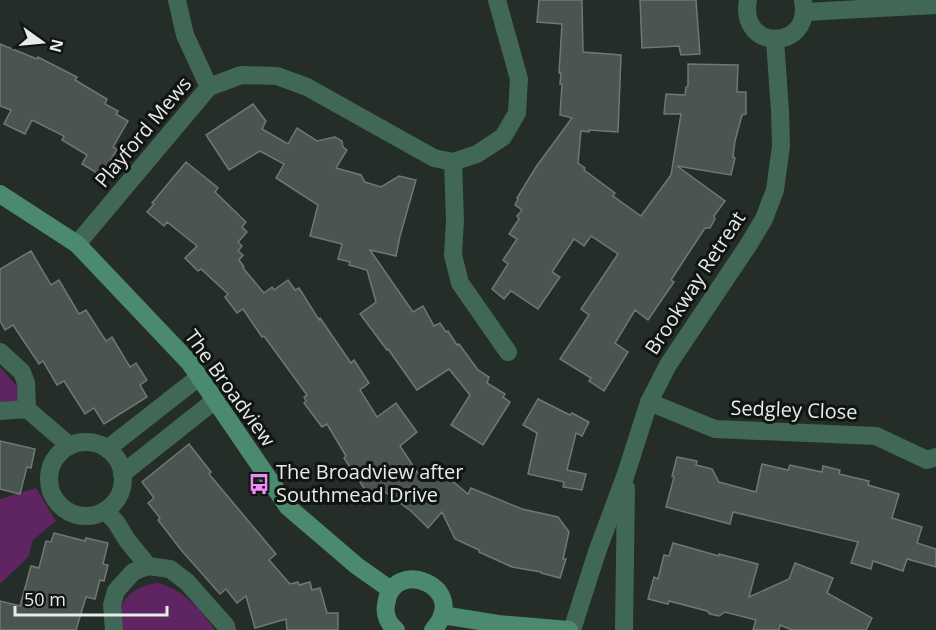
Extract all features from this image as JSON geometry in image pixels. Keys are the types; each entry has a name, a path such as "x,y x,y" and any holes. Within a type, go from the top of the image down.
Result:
{"street":[{"path":"177,0 185,36 209,87"},
{"path":"497,0 519,79 517,113 503,137 477,154 453,162 456,220 453,255 460,283 508,352"},
{"path":"748,0 746,10 748,21 755,31 775,40 786,38 795,32 802,23 804,6 936,5"},
{"name":"Brookway Retreat","path":"571,630 649,402 668,365 764,219 774,190 781,146 775,40"},
{"name":"Playford Mews","path":"77,244 209,87 241,75 277,76 307,87 434,158 453,162"},
{"name":"The Broadview","path":"0,194 77,244 189,362 288,507 357,566 391,590"},
{"path":"0,352 22,372 26,383 27,409"},
{"path":"107,448 199,377"},
{"path":"122,474 214,401"},
{"name":"Sedgley Close","path":"649,402 715,429 876,436 927,460 936,457"},
{"path":"0,411 27,409 70,446"},
{"path":"83,442 95,443 107,448 116,458 122,474 122,486 117,499 105,511 93,516 80,516 68,512 56,501 50,489 49,476 52,464 60,453 70,446 83,442"},
{"name":"Brookway Retreat","path":"624,630 626,474"},
{"path":"105,511 116,522 148,566"},
{"path":"114,630 112,605 116,591 133,572 148,566 170,569 187,582 227,630"},
{"path":"396,630 388,620 385,610 386,600 391,590 402,581 416,579 423,580 440,594 443,608 437,622 571,630"}],"shaded area":[{"path":"0,367 20,390 20,402 0,408"},
{"path":"36,488 56,521 33,540 28,557 0,584 0,499"},
{"path":"158,583 184,595 215,630 121,630 121,608 124,602 133,592"}],"building":[{"path":"539,0 582,0 583,52 621,55 618,132 581,131 578,163 615,193 613,196 641,216 671,175 681,114 664,114 666,94 685,95 688,86 688,64 738,65 737,92 746,92 746,114 742,115 735,141 733,157 735,158 731,175 677,166 725,201 714,216 715,219 710,228 705,228 671,280 674,282 648,320 635,310 615,343 628,352 604,391 589,381 591,378 560,359 589,315 581,309 618,254 591,236 584,246 574,239 552,272 560,277 538,309 511,291 504,299 492,289 508,264 503,260 517,239 509,234 522,210 515,205 517,198 536,167 572,118 560,115 562,84 560,84 561,73 559,73 562,24 537,22"},
{"path":"640,0 696,0 700,54 681,55 679,46 642,48"},
{"path":"0,44 37,59 38,57 77,77 75,80 107,99 105,104 118,111 116,114 128,121 113,147 117,149 102,176 82,164 87,155 62,140 64,136 32,120 25,134 4,124 11,110 0,106"},
{"path":"253,104 266,121 262,129 288,144 297,128 317,141 335,137 342,141 343,147 347,150 336,168 361,175 365,182 381,187 399,176 416,180 396,256 370,250 413,312 423,306 434,326 440,323 446,332 448,331 478,370 489,377 487,383 505,394 503,397 510,402 483,445 451,425 470,395 449,369 417,390 360,314 376,302 367,270 338,259 342,244 310,236 318,205 276,178 284,164 260,151 229,170 206,135"},
{"path":"186,162 218,188 215,192 246,222 242,227 247,232 238,242 242,246 238,251 243,255 239,260 264,293 272,287 274,290 288,280 295,290 299,288 319,320 320,318 351,363 354,360 369,383 360,390 377,417 396,403 417,432 400,446 421,478 433,465 468,494 471,488 522,509 558,517 569,532 563,559 566,559 560,578 512,567 455,539 442,512 428,528 411,511 382,490 371,499 344,458 346,456 327,424 322,427 304,403 306,401 304,397 307,395 264,336 262,337 243,309 237,313 225,297 228,294 201,269 198,271 185,258 197,246 167,222 164,226 147,212"},
{"path":"31,251 51,285 59,280 79,314 86,310 106,341 112,337 130,367 136,363 147,380 140,385 147,397 104,424 94,408 85,414 64,381 57,385 43,361 39,364 13,325 5,330 0,321 0,269"},
{"path":"538,399 589,422 582,436 576,433 567,470 586,474 582,490 563,487 564,482 528,474 537,433 523,425"},
{"path":"0,441 35,449 31,468 27,467 20,494 0,489"},
{"path":"189,444 211,472 209,474 276,554 269,560 290,584 298,582 299,585 310,582 312,590 320,588 327,613 338,613 338,630 287,630 286,619 255,628 246,596 237,603 226,589 220,594 182,551 148,503 154,498 142,482"},
{"path":"677,457 697,461 696,465 712,469 719,482 756,492 762,464 788,470 790,465 822,472 823,466 840,470 839,474 869,481 868,485 899,494 892,518 922,527 917,543 936,549 936,567 907,559 903,571 873,561 871,569 851,563 858,542 733,512 730,524 666,507"},
{"path":"54,533 85,541 86,538 108,543 103,564 108,565 104,581 100,580 95,599 86,597 76,630 0,630 0,601 20,606 31,566 39,568 46,541 51,542"},
{"path":"673,543 758,564 749,597 789,579 795,563 833,578 827,593 872,618 866,630 792,630 780,625 779,630 753,630 756,620 725,612 719,616 669,601 668,604 648,599 654,577 658,579 664,555 669,556"}],"place":[{"name":"The Broadview after Southmead Drive","path":"259,484"}]}
